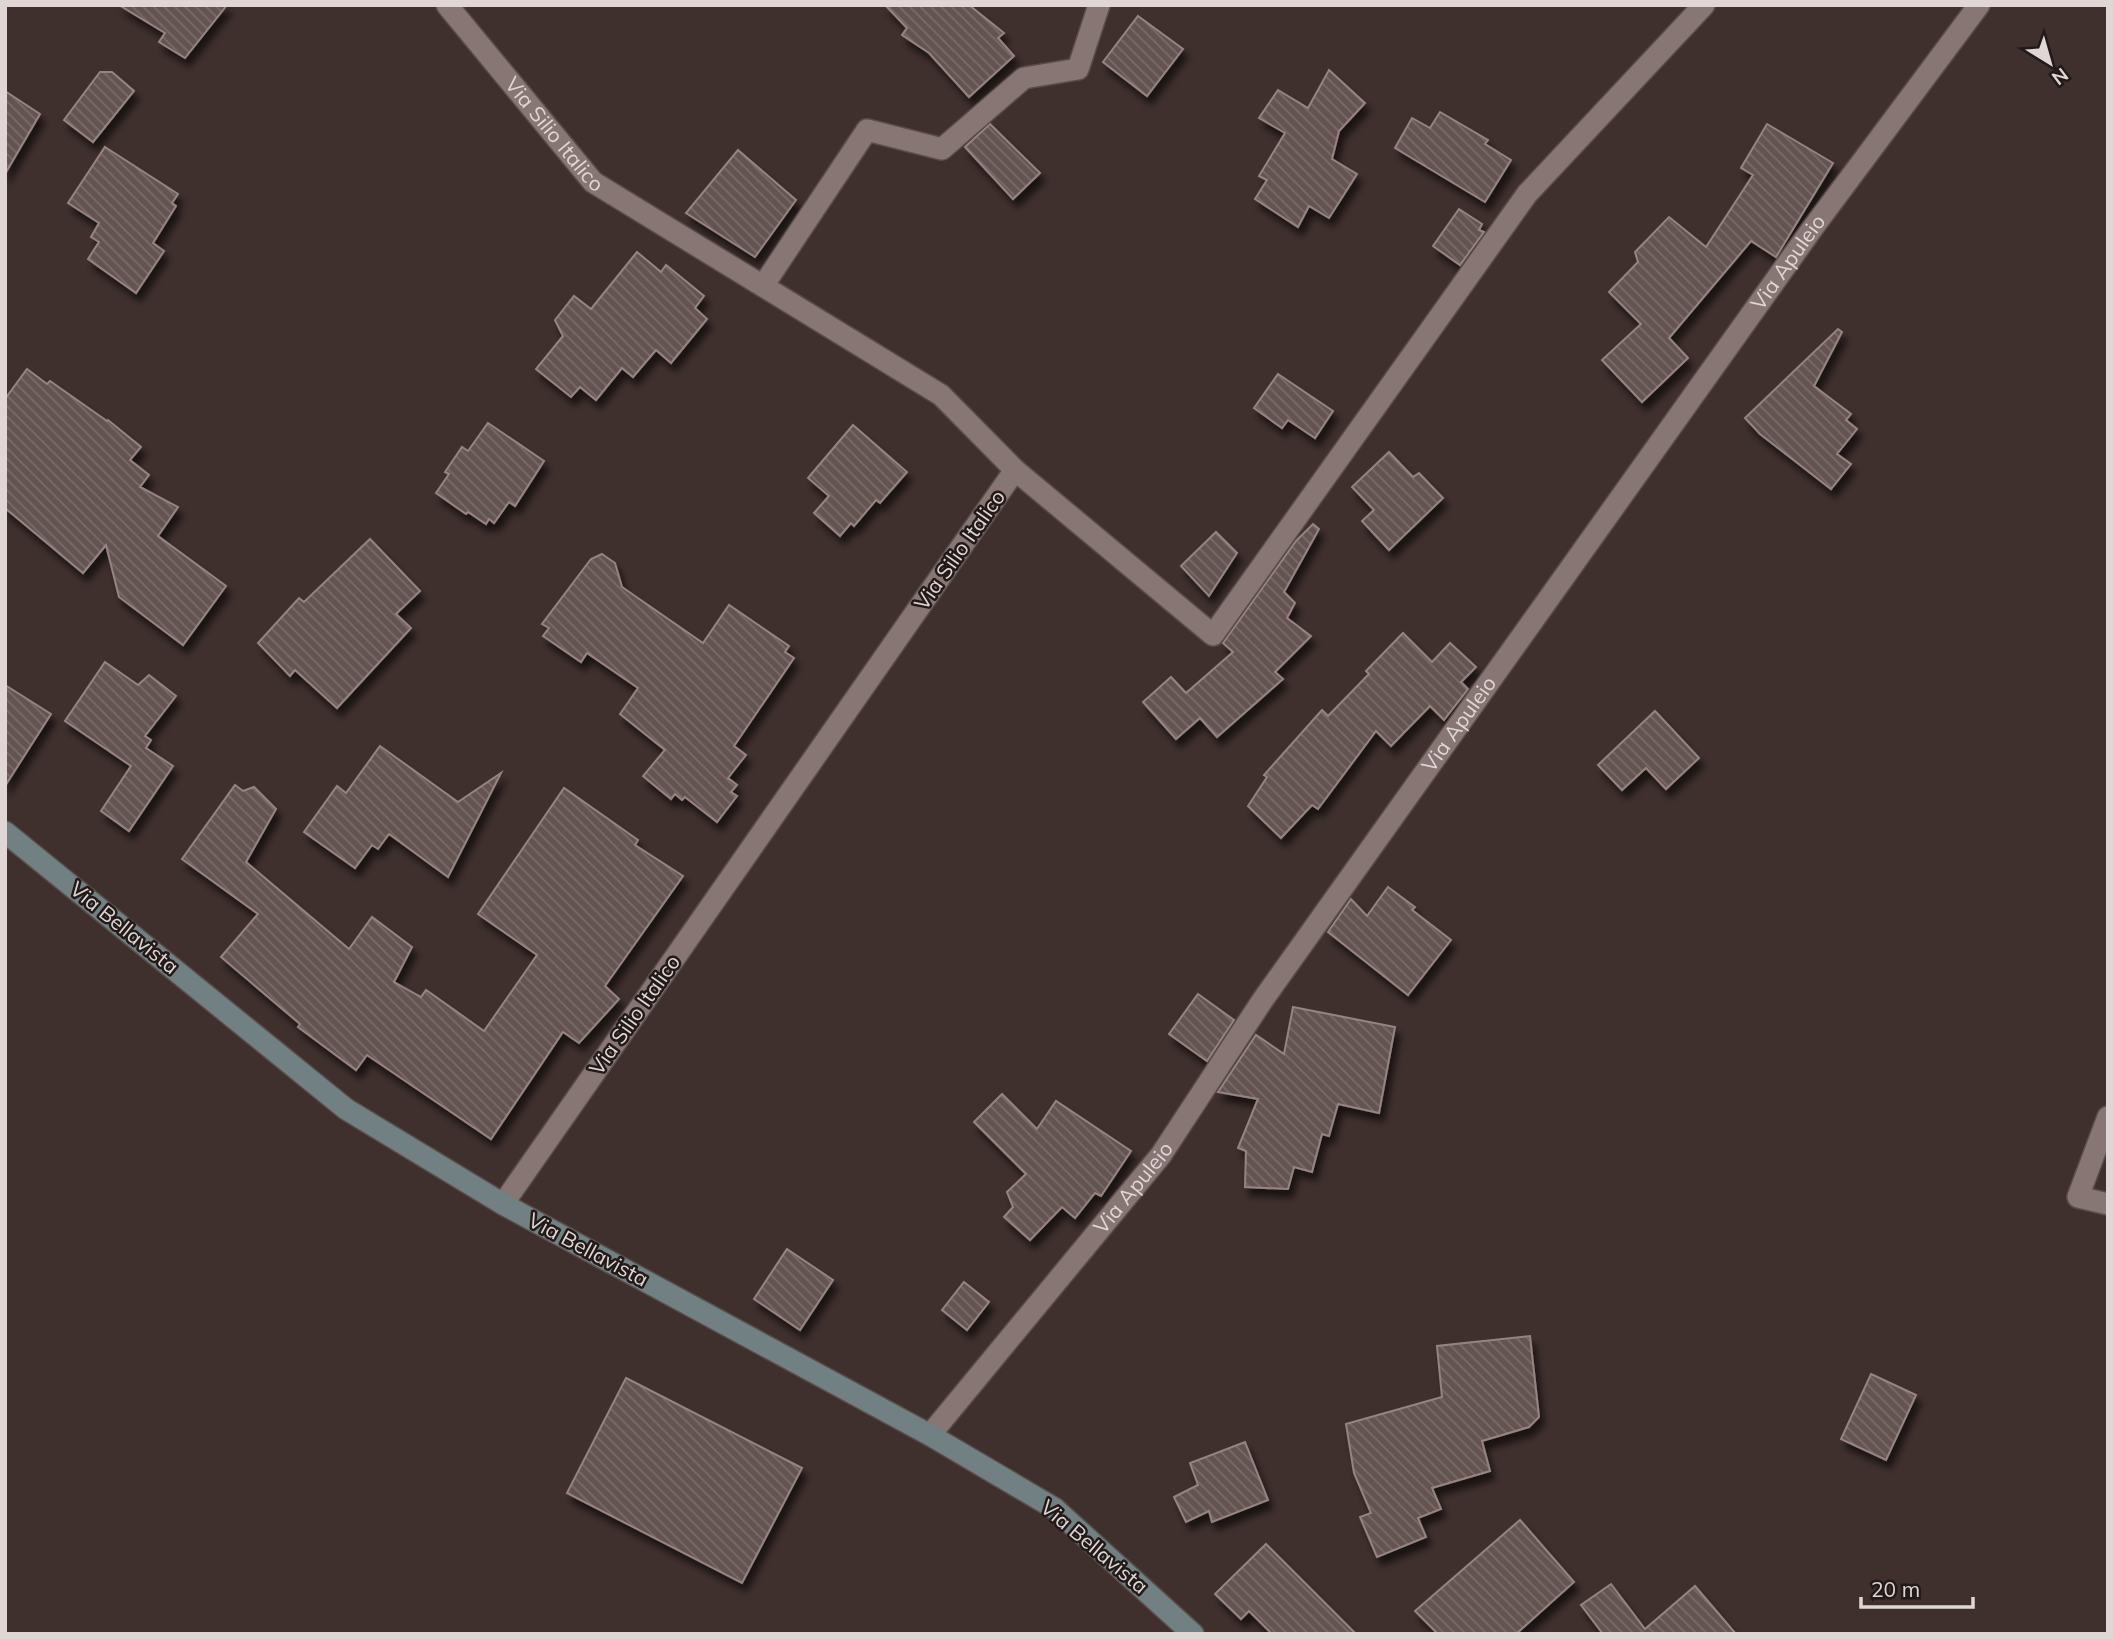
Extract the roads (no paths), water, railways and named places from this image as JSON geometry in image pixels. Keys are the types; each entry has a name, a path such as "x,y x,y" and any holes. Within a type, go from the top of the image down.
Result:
{"street":[{"name":"Via Silio Italico","path":"447,5 593,182 940,395 1015,470 503,1204"},
{"path":"763,286 867,130 942,149 1024,78 1078,69 1099,5"},
{"path":"1015,470 1213,635 1527,194 1704,5"},
{"name":"Via Apuleio","path":"930,1435 1161,1155 1270,990 1812,229 1979,5"},
{"name":"Via Bellavista","path":"5,832 346,1109 503,1204 930,1435 1054,1508 1193,1634"},
{"path":"2108,1117 2078,1197 2108,1205"}]}
